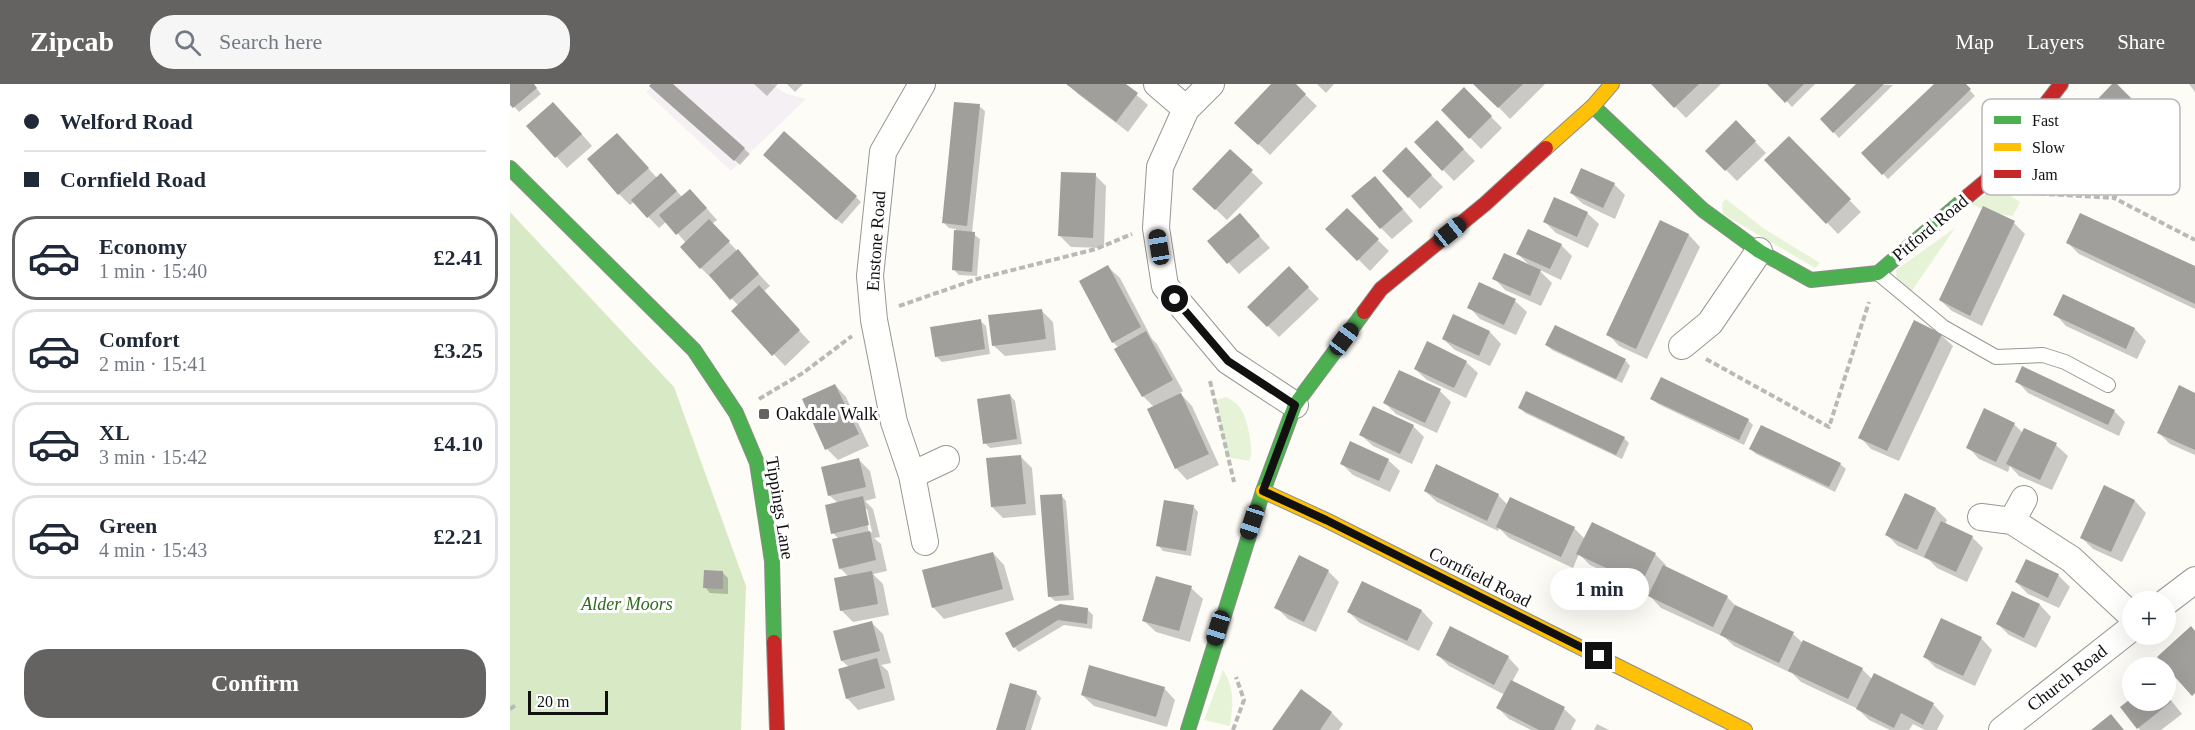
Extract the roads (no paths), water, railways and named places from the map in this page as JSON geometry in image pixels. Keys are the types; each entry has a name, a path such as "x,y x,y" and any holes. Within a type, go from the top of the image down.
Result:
{"street":[{"name":"Enstone Road","path":"922,84 883,152 870,276 874,320 894,422 912,475 925,542"},
{"path":"1157,84 1186,110"},
{"path":"1211,84 1186,110 1160,167 1156,228 1165,286 1228,361 1295,405"},
{"path":"1188,730 1263,491 1295,405 1381,289 1485,204 1593,106 1612,84"},
{"name":"Pitford Road","path":"2049,99 2061,84"},
{"name":"Pitford Road","path":"1593,106 1703,210 1759,251 1810,280 1878,273 1982,184"},
{"name":"Tippings Lane","path":"510,168 694,350 736,414 758,463 772,561 777,730"},
{"path":"1682,346 1710,323 1759,251"},
{"path":"912,475 946,459"},
{"name":"Cornfield Road","path":"1263,491 1326,520 1745,730"},
{"path":"1981,517 2018,510 2122,607"},
{"path":"2176,594 2195,580"},
{"name":"Church Road","path":"2002,730 2122,636"}],"lane":[{"path":"1878,273 1943,327 1996,357 2043,356 2065,362 2108,385"}],"place":[{"name":"Oakdale Walk","path":"764,414"}],"park label":[{"name":"Alder Moors","path":"627,604"}]}
